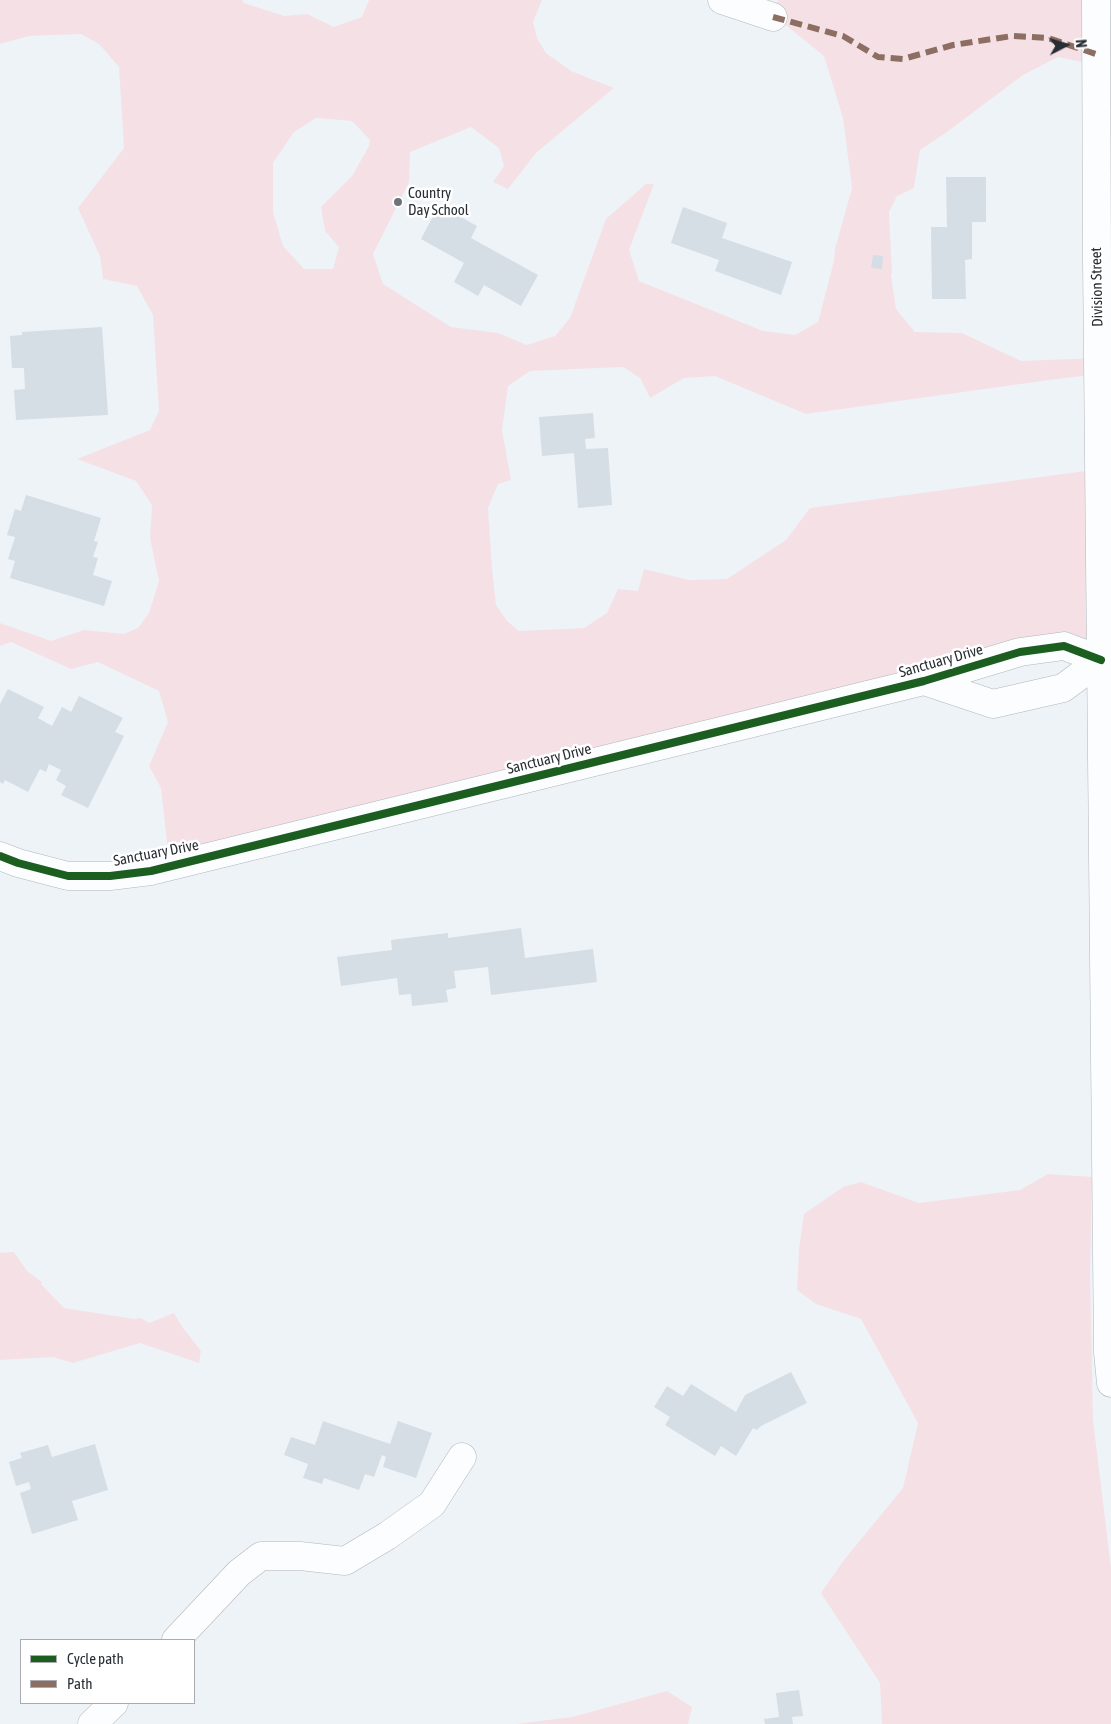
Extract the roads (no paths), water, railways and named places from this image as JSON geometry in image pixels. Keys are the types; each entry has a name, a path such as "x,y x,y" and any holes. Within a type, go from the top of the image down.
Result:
{"street":[{"path":"722,0 774,17"},
{"name":"Division Street","path":"1096,0 1101,660 1111,1383"},
{"name":"Sanctuary Drive","path":"0,856 18,863 68,876 110,876 150,871 924,681 1020,652 1064,646 1101,660"},
{"name":"Sanctuary Drive","path":"924,681 993,704 1063,688 1101,660"},
{"path":"177,1639 240,1573 261,1556 300,1556 345,1561 388,1536 432,1504 462,1457"},
{"path":"92,1724 113,1704"}],"place":[{"name":"Country Day School","path":"398,202"}]}
